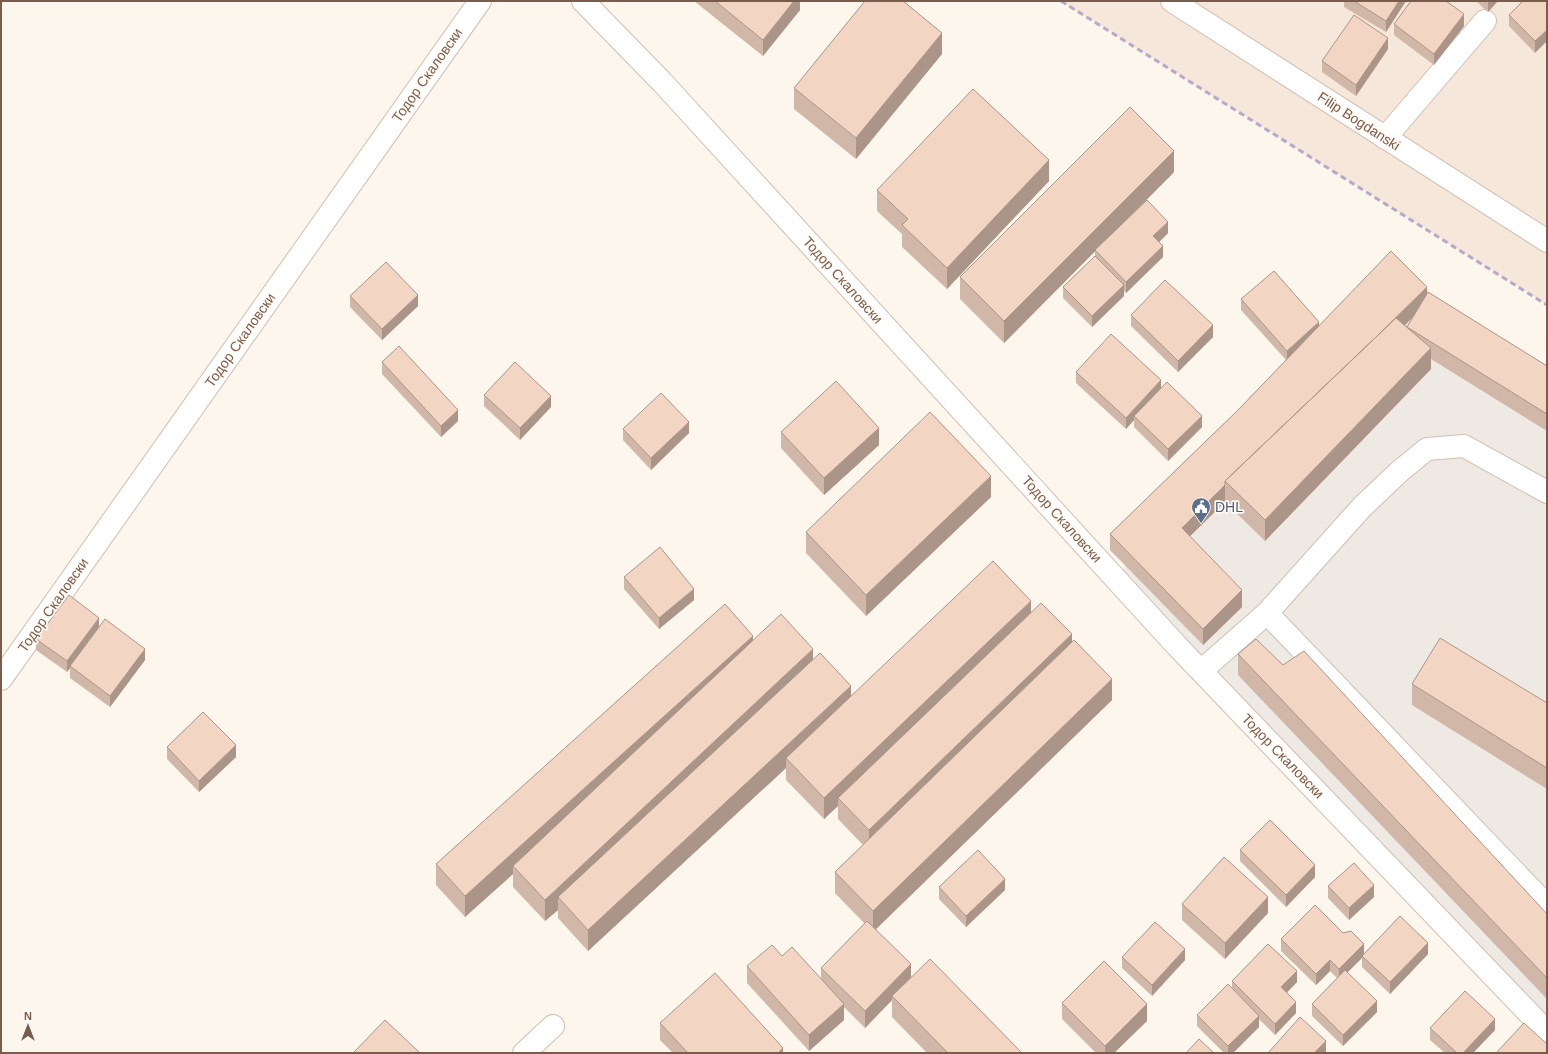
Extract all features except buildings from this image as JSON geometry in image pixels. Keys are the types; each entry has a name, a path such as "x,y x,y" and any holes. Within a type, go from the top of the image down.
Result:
{"street":[{"name":"Тодор Скаловски","path":"1,679 480,1"},
{"name":"Тодор Скаловски","path":"583,1 662,82 1201,671 1547,1032"},
{"name":"Filip Bogdanski","path":"1172,1 1547,241"},
{"path":"1385,138 1485,21"},
{"path":"1201,671 1266,613 1362,507 1400,471 1427,449 1464,446 1547,492"},
{"path":"1266,613 1547,906"},
{"path":"524,1053 553,1026"}],"shaded area":[{"path":"1061,1 1547,1 1547,305"},
{"path":"1390,279 1547,379 1547,1029 1117,576"}],"railway":[{"path":"1061,1 1547,305"}],"place":[{"name":"DHL","path":"1201,524"}]}
